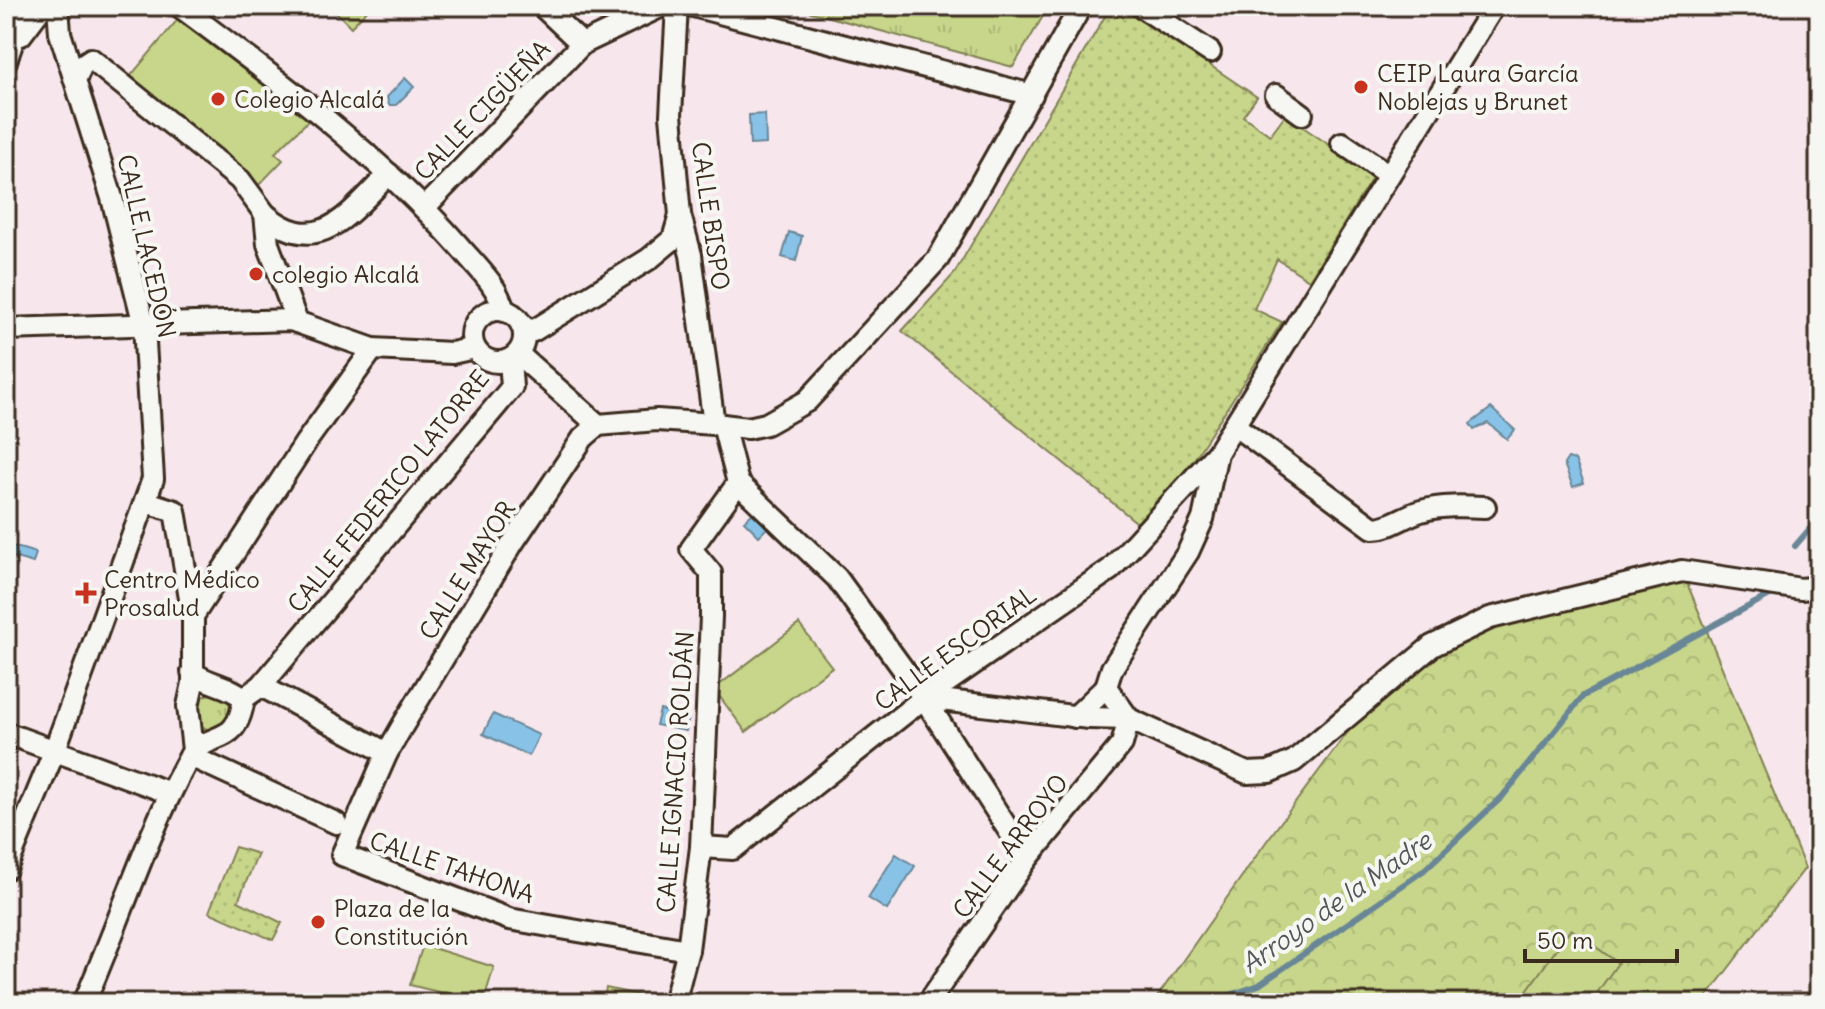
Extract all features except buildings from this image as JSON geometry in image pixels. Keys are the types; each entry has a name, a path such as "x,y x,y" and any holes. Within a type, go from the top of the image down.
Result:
{"street":[{"path":"8,56 26,16 43,6"},
{"name":"CALLE LACEDÓN","path":"6,869 54,752 153,479 144,325 76,78 60,33 58,6"},
{"path":"179,6 389,174 425,207 499,292 504,311"},
{"path":"542,6 582,44"},
{"name":"CALLE CIGÜEÑA","path":"425,207 582,44 662,6"},
{"name":"CALLE BISPO","path":"677,6 671,115 680,215 691,255 718,424 738,483"},
{"path":"693,6 1032,95"},
{"path":"514,357 598,425 657,420 748,428 766,424 807,401 938,259 1081,6"},
{"path":"1140,6 1210,52"},
{"path":"1075,717 1106,687 1112,668 1188,552 1203,519 1217,453 1494,6"},
{"path":"26,16 60,33"},
{"path":"76,78 82,65 91,59 240,180 265,214 283,229 308,234 334,227 389,174"},
{"path":"1276,95 1302,114"},
{"path":"1342,143 1389,175"},
{"path":"265,214 268,244 297,322"},
{"path":"522,326 523,344 514,357 496,363 483,359 474,348 471,334 478,319 489,311 504,311 515,316 522,326 533,331 649,259 673,239 680,215"},
{"path":"6,329 297,322 373,349 452,353 474,348"},
{"path":"193,616 306,442 373,349"},
{"name":"CALLE FEDERICO LATORRE","path":"191,753 203,743 230,735 238,726 252,692 512,387 514,357"},
{"name":"CALLE MAYOR","path":"342,855 387,753 512,544 583,438 598,425"},
{"path":"1234,425 1373,528 1380,529 1420,511 1453,506 1485,507"},
{"name":"CALLE ESCORIAL","path":"701,847 733,849 924,698 1111,569 1217,453"},
{"path":"738,483 837,578 924,698 1027,859"},
{"name":"CALLE IGNACIO ROLDÁN","path":"674,1003 688,950 701,847 711,573 691,549 738,483"},
{"path":"84,1003 170,793 191,753 188,706 193,678 193,616 175,511 147,502"},
{"path":"924,698 1075,717 1129,719 1247,773 1269,772 1294,761 1432,646 1490,618 1682,571 1801,589 1819,587"},
{"path":"193,678 252,692 387,753"},
{"path":"1106,687 1129,719"},
{"name":"CALLE ARROYO","path":"928,1003 1027,859 1122,744 1129,719"},
{"path":"6,733 170,793"},
{"path":"191,753 336,823"},
{"name":"CALLE TAHONA","path":"342,855 509,919 688,950"}],"green space":[{"path":"330,6 371,6 351,27"},
{"path":"789,6 1049,6 1013,67"},
{"path":"1111,6 1122,6 1257,97 1243,116 1270,135 1285,115 1374,175 1309,280 1277,259 1254,309 1282,322 1195,458 1141,526 902,331 954,274"},
{"name":"Colegio Alcalá","path":"178,19 310,119 275,153 283,160 259,185 128,79"},
{"path":"1682,571 1805,868 1702,1003 1153,1003 1266,842 1385,682 1432,646"},
{"path":"799,624 832,667 746,732 714,689"},
{"path":"213,694 226,699 231,712 226,725 213,730 200,725 195,712 200,699"},
{"path":"235,847 258,854 238,901 282,923 273,940 209,912"},
{"path":"1571,929 1618,963 1590,1003 1518,1003"},
{"path":"423,945 494,967 483,1003 410,985"},
{"path":"606,988 662,1000 661,1003 603,1003"}],"water":[{"path":"405,78 414,87 396,105 389,105 387,97"},
{"path":"765,114 766,144 750,145 749,115"},
{"path":"789,232 802,236 796,261 782,257"},
{"path":"1491,408 1515,430 1507,439 1488,423 1474,430 1470,424"},
{"path":"1568,458 1575,460 1584,483 1573,487 1564,464"},
{"path":"753,513 767,528 759,536 744,521"},
{"path":"9,545 36,553 33,563 6,555"},
{"path":"660,710 689,717 686,731 656,725"},
{"path":"493,714 539,735 529,756 483,734"},
{"path":"896,854 915,866 887,910 868,898"}],"waterway":[{"name":"Arroyo de la Madre","path":"1795,546 1819,518"},
{"name":"Arroyo de la Madre","path":"1207,1003 1259,985 1423,871 1502,797 1583,696 1777,591"}],"place":[{"name":"CEIP Laura García Noblejas y Brunet","path":"1361,87"},
{"name":"Colegio Alcalá","path":"218,99"},
{"name":"colegio Alcalá","path":"256,274"},
{"name":"Centro Médico Prosalud","path":"86,593"},
{"name":"Plaza de la Constitución","path":"318,922"}]}
